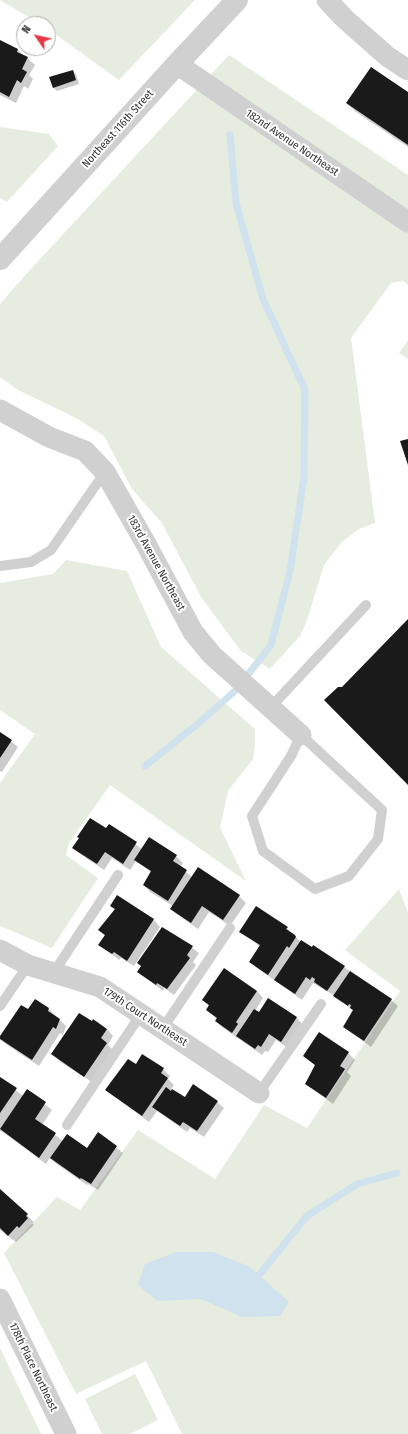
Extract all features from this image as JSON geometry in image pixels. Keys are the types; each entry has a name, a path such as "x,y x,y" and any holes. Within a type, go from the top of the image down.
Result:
{"street":[{"name":"Northeast 116th Street","path":"0,259 237,0"},
{"path":"327,0 345,19 388,57 408,70"},
{"name":"182nd Avenue Northeast","path":"177,64 408,222"},
{"name":"183rd Avenue Northeast","path":"0,410 49,437 85,451 105,472 146,544 193,632 212,655 301,735"},
{"name":"179th Court Northeast","path":"0,950 28,965 100,987 259,1093"},
{"name":"178th Place Northeast","path":"0,1299 66,1434"}],"lane":[{"path":"0,566 31,562 51,550 105,472"},
{"path":"270,708 366,605"},
{"path":"301,735 382,810 378,839 348,876 315,888 264,851 252,816 291,756 301,735"},
{"path":"54,972 118,875"},
{"path":"163,1028 230,928"},
{"path":"0,1006 28,965"},
{"path":"259,1093 321,1004"},
{"path":"67,1125 141,1014"}],"shaded area":[{"path":"0,0 195,0 119,80 56,35 56,16 27,16"},
{"path":"229,55 408,175 408,285 403,281 391,283 351,338 375,523 359,529 342,542 324,565 307,620 300,636 270,669 241,651 201,597 162,523 132,489 104,436 76,418 18,390 0,377 0,304"},
{"path":"0,127 49,134 58,146 7,202 0,198"},
{"path":"408,340 408,359 399,353"},
{"path":"66,560 127,571 161,647 255,729 255,745 253,759 228,791 220,828 246,881 110,785 69,843 66,855 98,878 52,948 0,926 0,783 35,734 0,710 0,583 53,574"},
{"path":"399,889 408,913 408,1434 182,1434 146,1361 76,1394 4,1253 57,1197 80,1210 138,1130 215,1179 264,1105 307,1128 400,991 345,950"},
{"path":"0,1348 41,1434 0,1434"},
{"path":"135,1374 158,1420 130,1434 102,1434 85,1399"}],"water":[{"path":"176,1252 213,1252 250,1267 289,1302 280,1316 242,1317 201,1299 157,1301 138,1285 145,1264"}],"building":[{"path":"0,40 16,48 16,56 28,57 22,69 27,72 21,83 17,80 9,97 0,92"},
{"path":"371,67 408,92 408,145 346,103"},
{"path":"73,70 76,80 53,88 49,77"},
{"path":"408,439 408,465 400,441"},
{"path":"408,619 408,785 324,700 338,687 342,687"},
{"path":"0,732 12,740 0,758"},
{"path":"90,818 106,828 109,824 137,842 123,864 105,852 97,864 72,848 79,838 77,837"},
{"path":"149,837 177,855 173,861 187,870 168,901 143,885 151,871 134,860"},
{"path":"198,867 240,895 223,920 202,906 191,923 170,909"},
{"path":"117,895 154,919 127,961 114,952 112,954 98,945 105,935 98,930 115,909 110,906"},
{"path":"256,906 288,927 286,929 296,937 289,948 287,946 268,975 249,962 260,945 239,932"},
{"path":"162,927 193,946 187,955 190,958 167,989 157,983 156,985 137,972 141,966 137,963"},
{"path":"301,940 312,947 313,945 345,966 327,991 314,982 315,979 312,977 310,980 306,977 295,994 274,980"},
{"path":"224,968 257,991 236,1022 238,1024 232,1033 215,1021 217,1018 206,1010 209,1005 202,1000"},
{"path":"350,971 392,999 364,1041 343,1027 353,1010 350,1008 351,1005 349,1004 348,1006 333,996"},
{"path":"268,998 297,1017 281,1042 269,1034 261,1047 258,1045 255,1049 236,1036 254,1009 259,1012"},
{"path":"35,999 49,1008 48,1011 60,1019 56,1029 53,1027 32,1060 0,1039 0,1036 21,1005 28,1009"},
{"path":"79,1013 92,1021 93,1019 107,1029 101,1038 107,1043 84,1077 51,1054"},
{"path":"319,1032 349,1052 340,1066 345,1069 326,1098 305,1084 315,1065 303,1056"},
{"path":"142,1054 164,1068 161,1073 168,1078 142,1116 105,1090 128,1059 136,1064"},
{"path":"0,1077 17,1088 0,1113"},
{"path":"193,1084 218,1101 197,1131 183,1122 180,1126 152,1107 166,1087 171,1091 172,1089 185,1097"},
{"path":"27,1089 46,1102 35,1119 56,1133 39,1158 0,1129"},
{"path":"98,1132 117,1146 91,1184 81,1178 80,1179 50,1158 67,1134 87,1148"},
{"path":"0,1189 28,1214 26,1216 28,1218 19,1228 17,1226 8,1236 0,1228"}],"waterway":[{"path":"145,766 200,722 236,690 271,645 290,571 304,477 305,390 263,299 236,203 230,135"},
{"path":"259,1275 307,1216 357,1184 397,1173"}]}
